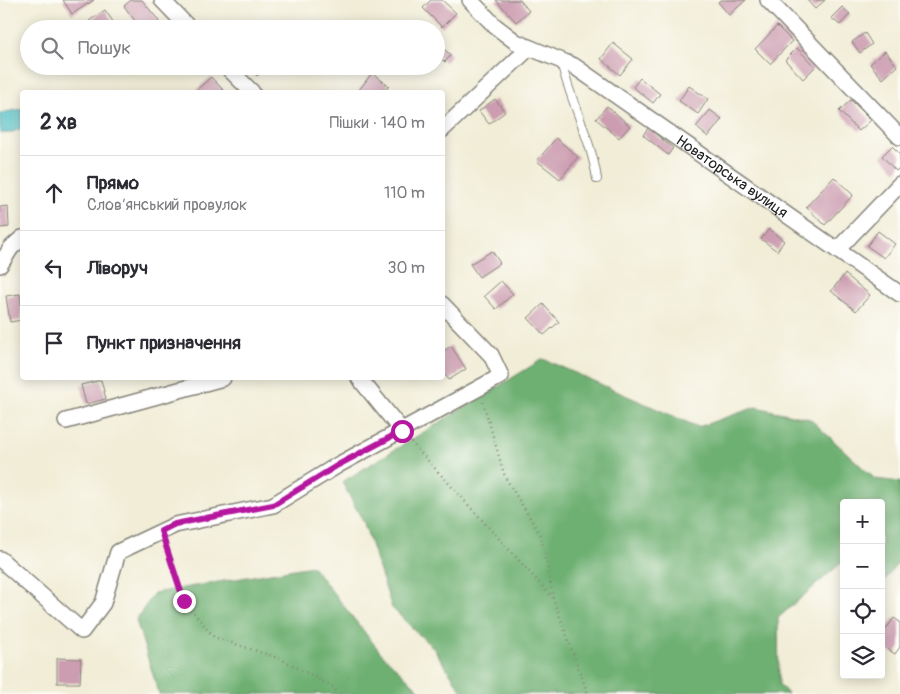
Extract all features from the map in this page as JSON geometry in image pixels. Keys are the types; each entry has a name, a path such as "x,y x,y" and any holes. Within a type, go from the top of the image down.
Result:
{"street":[{"path":"162,0 181,20"},
{"name":"Новаторська вулиця","path":"470,0 495,26 516,42 574,66 900,294"},
{"path":"768,0 900,137"},
{"path":"445,127 530,48"},
{"path":"235,75 250,90"},
{"path":"837,250 900,184"},
{"path":"0,265 11,248 20,240"},
{"path":"0,559 82,631 104,603 118,552 175,524 273,505 338,465 501,376 491,355 445,307"},
{"path":"66,421 216,380"},
{"path":"361,380 402,431"}],"lane":[{"path":"561,61 568,91 594,157 597,179"}],"path":[{"path":"480,388 505,477 541,536 553,598 588,694"},
{"path":"402,431 429,464 553,598"},
{"path":"161,531 184,601 214,637 281,659 333,687 338,694"}],"green space":[{"path":"543,359 698,427 756,407 810,419 875,479 900,482 900,560 885,580 885,499 840,499 840,564 778,618 779,684 788,694 464,694 434,649 392,608 364,523 342,482"},
{"path":"312,566 381,653 423,694 159,694 136,620 154,593"}],"water":[{"path":"20,109 20,129 10,133 0,133 0,113"}],"building":[{"path":"63,0 94,0 72,14"},
{"path":"131,0 142,0 158,20 134,20 124,6"},
{"path":"431,0 442,0 456,13 445,24 445,20 435,20 423,8"},
{"path":"496,0 520,0 529,11 516,22"},
{"path":"721,0 746,0 729,15 718,2"},
{"path":"807,0 825,0 815,9"},
{"path":"842,7 850,14 840,25 831,18"},
{"path":"105,10 112,20 90,20"},
{"path":"777,26 792,41 770,64 755,49"},
{"path":"865,33 872,44 860,53 852,42"},
{"path":"613,43 633,59 620,75 601,59"},
{"path":"797,48 815,67 803,79 785,60"},
{"path":"445,50 451,55 445,62"},
{"path":"885,51 897,66 883,79 870,64"},
{"path":"370,75 375,75 389,86 386,90 359,90"},
{"path":"211,77 223,90 196,90"},
{"path":"640,78 660,94 653,103 633,87"},
{"path":"689,86 708,99 698,114 679,101"},
{"path":"495,99 505,112 489,124 479,111"},
{"path":"851,100 871,120 859,131 839,111"},
{"path":"607,106 630,126 619,138 596,119"},
{"path":"710,110 722,119 708,137 696,127"},
{"path":"648,128 673,148 668,155 643,135"},
{"path":"556,138 578,157 560,179 537,161"},
{"path":"892,146 900,154 900,167 896,171 882,156"},
{"path":"834,177 853,195 825,225 806,207"},
{"path":"8,206 9,227 0,228 0,207"},
{"path":"769,229 784,241 777,251 761,239"},
{"path":"878,231 895,244 884,258 867,246"},
{"path":"492,251 500,263 479,277 470,264"},
{"path":"845,274 870,295 856,311 831,291"},
{"path":"501,281 513,294 496,309 484,296"},
{"path":"20,294 20,320 10,322 6,296"},
{"path":"543,304 559,322 544,335 528,318"},
{"path":"451,346 466,369 449,380 445,375 445,350"},
{"path":"101,380 106,399 86,404 81,385"},
{"path":"894,618 900,622 900,647 895,654 885,648 885,630"},
{"path":"57,658 81,659 80,683 57,683"}],"route":[{"path":"184,601 161,531 175,524 273,505 338,465 402,431"}]}
